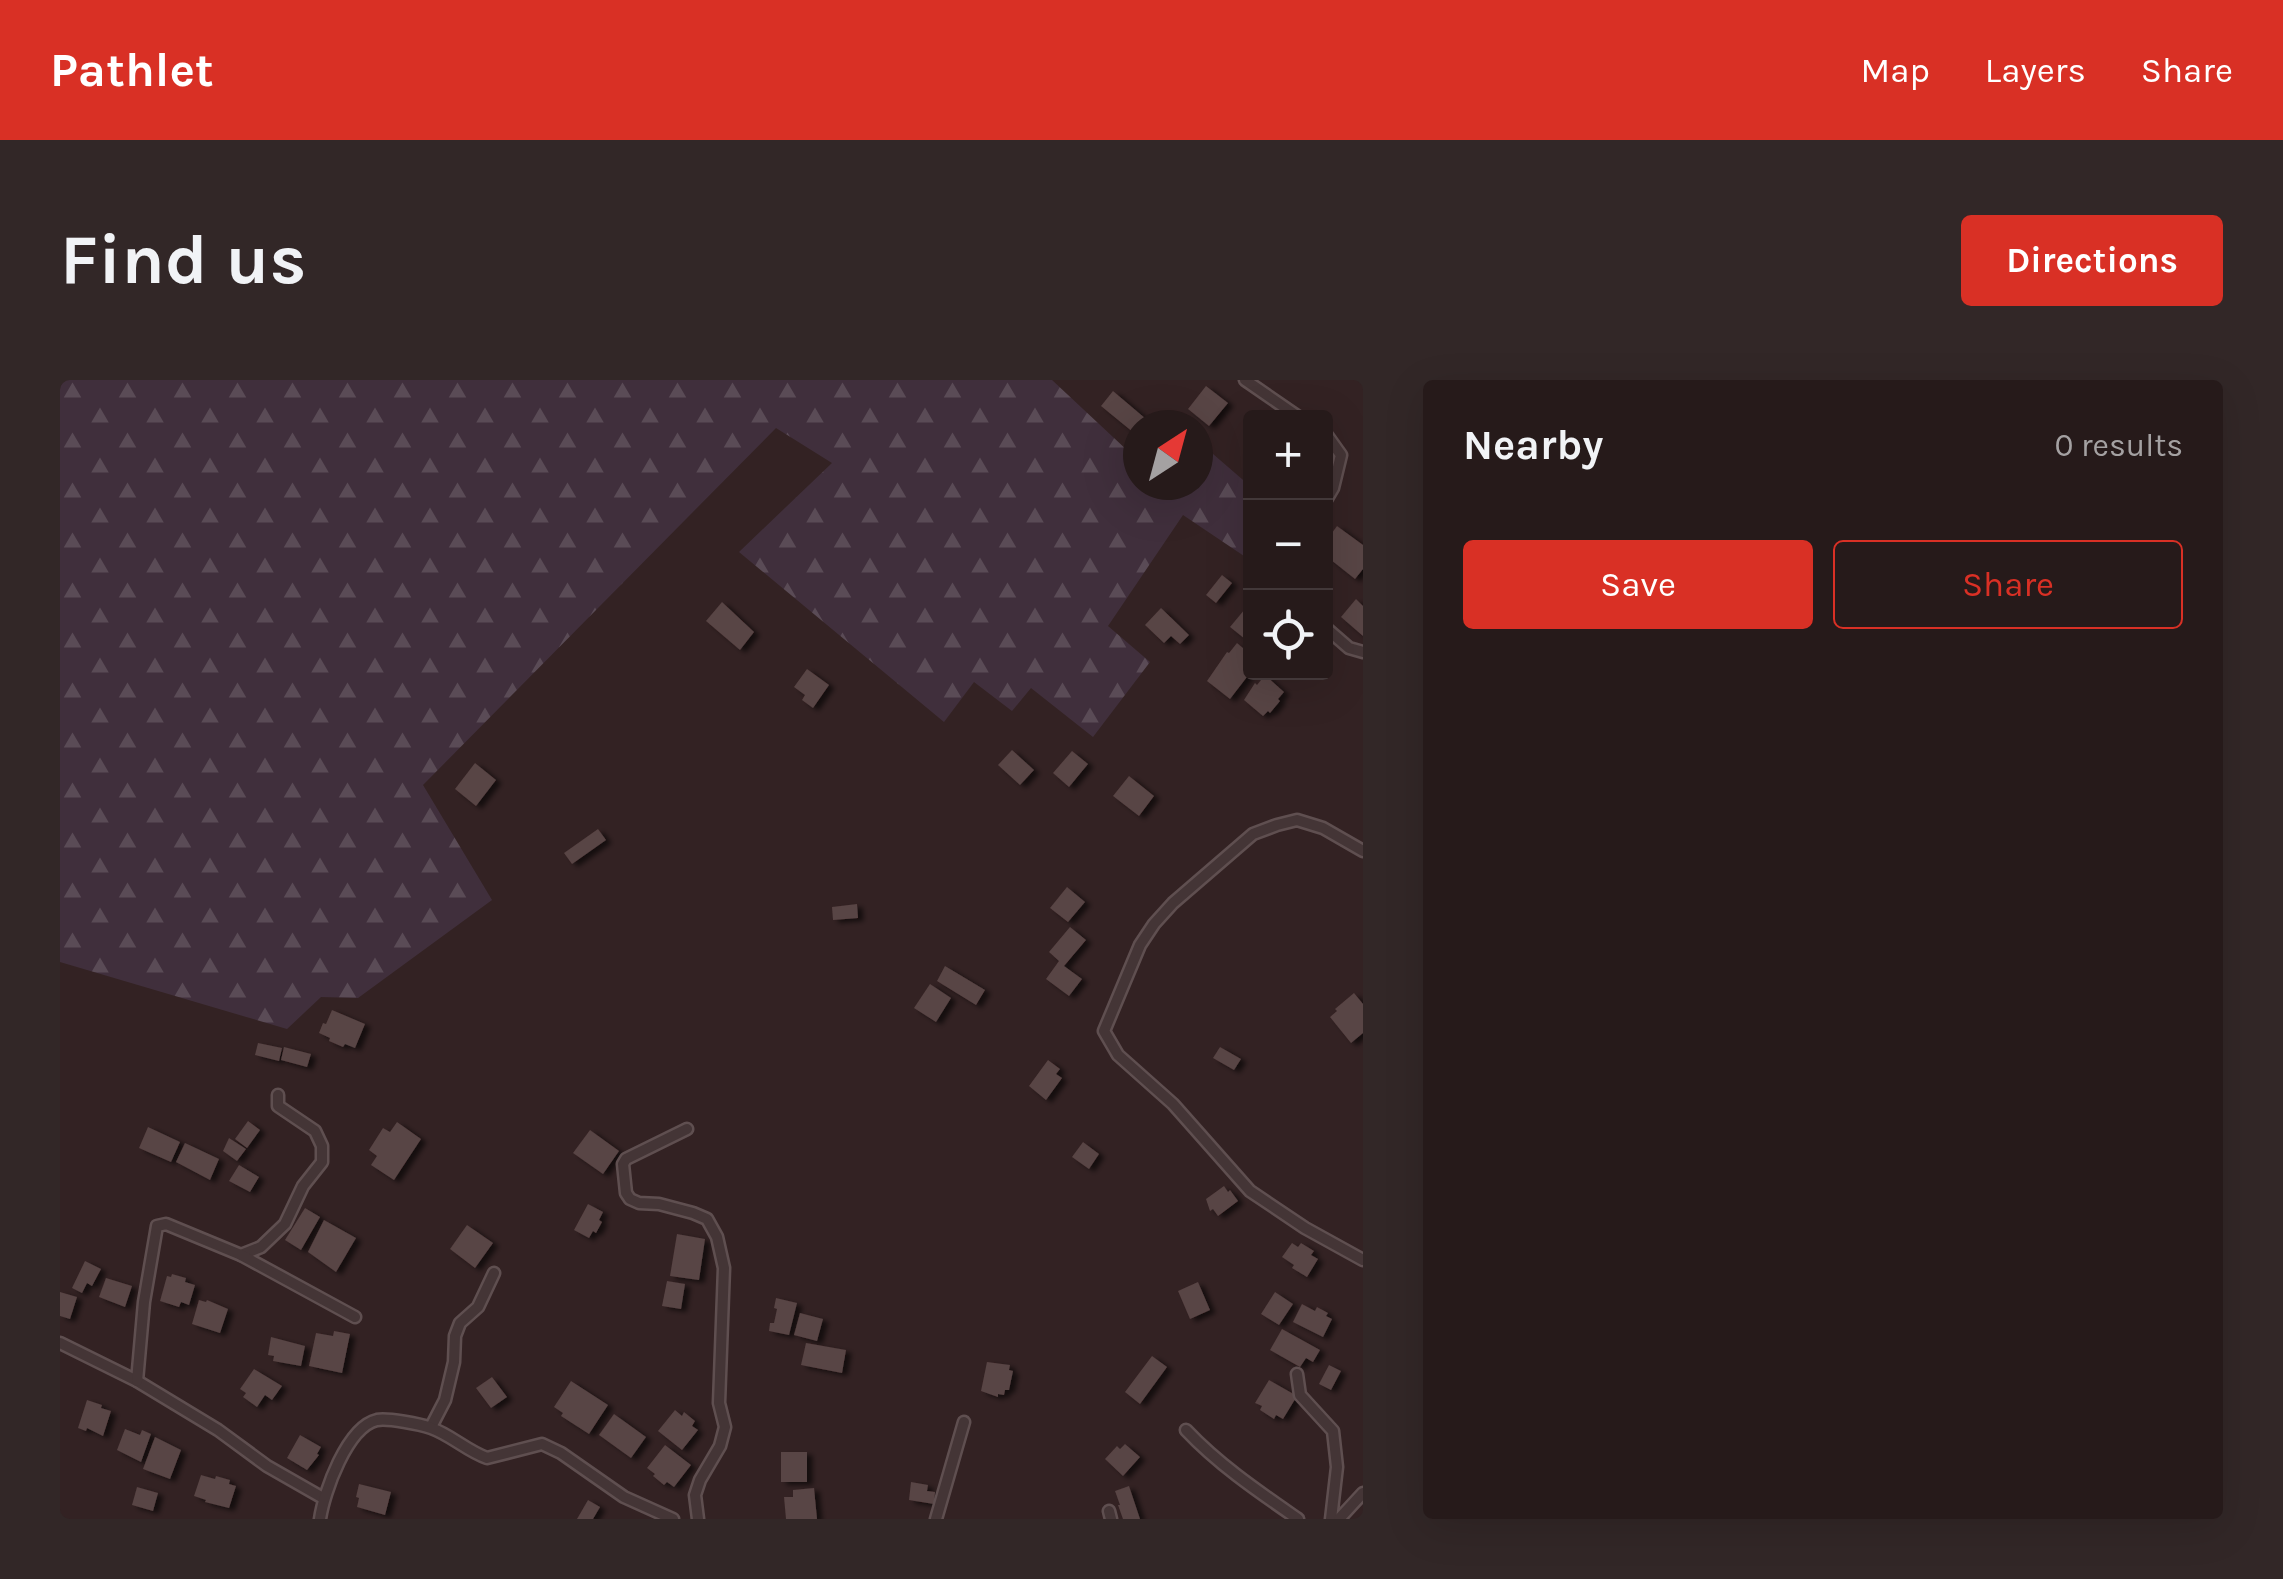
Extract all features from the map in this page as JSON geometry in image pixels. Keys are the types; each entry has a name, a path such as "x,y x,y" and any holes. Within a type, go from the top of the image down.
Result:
{"street":[{"path":"1245,380 1288,410"},
{"path":"1333,444 1341,455 1333,488"},
{"path":"1333,634 1349,648 1363,652"},
{"path":"1363,851 1323,828 1297,820 1253,834 1154,924 1140,945 1104,1031 1118,1055 1173,1104 1250,1191 1363,1260"},
{"path":"240,1255 261,1247 285,1224 303,1186 322,1162 322,1146 316,1131 278,1106 278,1096"},
{"path":"687,1129 623,1164 630,1199 693,1213 711,1223 724,1268 719,1402 725,1426 720,1446 695,1495 698,1519"},
{"path":"137,1381 144,1302 157,1226 166,1224 240,1255 355,1317"},
{"path":"431,1428 445,1400 460,1323 478,1307 494,1272"},
{"path":"60,1343 137,1381 323,1498"},
{"path":"1296,1374 1300,1395 1333,1431 1337,1467 1331,1519"},
{"path":"320,1519 323,1498 356,1434 375,1420 393,1420 431,1428 487,1458 542,1444 624,1497 673,1519"},
{"path":"936,1519 964,1422"},
{"path":"1186,1430 1202,1447 1298,1519"},
{"path":"1339,1519 1363,1493"}],"green space":[{"path":"60,380 1052,380 1123,446 1123,500 1213,500 1213,454 1243,480 1243,555 1183,515 1108,626 1150,662 1093,737 1031,688 1012,711 974,682 944,722 739,552 832,463 776,428 423,785 492,900 358,998 321,997 287,1029 60,962"}],"building":[{"path":"1206,386 1228,403 1213,421 1213,410 1188,409"},
{"path":"1113,391 1135,410 1123,410 1123,424 1101,406"},
{"path":"1337,526 1363,545 1363,569 1355,579 1333,562 1333,531"},
{"path":"1222,575 1232,583 1216,603 1206,595"},
{"path":"1356,599 1363,606 1363,636 1341,617"},
{"path":"722,602 754,632 740,650 706,621"},
{"path":"1161,608 1189,635 1180,644 1171,636 1164,643 1145,625"},
{"path":"1243,611 1243,637 1230,627"},
{"path":"1237,643 1243,648 1245,680 1230,699 1207,681"},
{"path":"807,669 829,685 813,708 794,687"},
{"path":"1261,680 1271,680 1284,692 1270,713 1263,716 1244,700"},
{"path":"1012,750 1034,770 1020,785 998,765"},
{"path":"1072,751 1088,764 1069,787 1053,773"},
{"path":"475,763 496,780 476,806 455,789"},
{"path":"1129,776 1154,796 1139,816 1113,796"},
{"path":"598,829 606,840 572,864 564,853"},
{"path":"1067,887 1085,902 1068,922 1050,908"},
{"path":"857,904 858,918 833,920 832,907"},
{"path":"1070,927 1086,940 1064,966 1082,979 1069,996 1046,979 1059,961 1049,952"},
{"path":"945,966 985,990 976,1005 937,981"},
{"path":"930,984 951,998 936,1022 914,1008"},
{"path":"1354,993 1363,1004 1363,1033 1351,1043 1330,1017"},
{"path":"332,1010 365,1024 355,1048 345,1044 343,1047 319,1033"},
{"path":"258,1043 282,1048 279,1061 255,1055"},
{"path":"284,1047 311,1054 307,1067 281,1060"},
{"path":"1220,1047 1241,1059 1234,1070 1213,1058"},
{"path":"1048,1060 1060,1069 1056,1074 1062,1078 1046,1100 1029,1086"},
{"path":"248,1121 260,1130 247,1148 235,1139"},
{"path":"397,1122 421,1139 394,1180 371,1165 377,1156 369,1150 383,1128 390,1132"},
{"path":"148,1127 180,1142 171,1162 139,1148"},
{"path":"590,1130 619,1151 603,1174 573,1153"},
{"path":"229,1138 246,1149 237,1161 223,1151"},
{"path":"1083,1142 1099,1154 1089,1169 1072,1157"},
{"path":"185,1143 219,1159 210,1180 176,1162"},
{"path":"239,1165 259,1177 250,1192 229,1181"},
{"path":"1224,1186 1238,1201 1218,1216 1213,1209 1210,1211 1206,1199"},
{"path":"588,1204 603,1212 599,1220 602,1222 589,1238 574,1230"},
{"path":"305,1208 320,1217 301,1250 285,1240"},
{"path":"324,1220 356,1238 336,1272 308,1252"},
{"path":"467,1225 493,1243 475,1268 450,1249"},
{"path":"677,1234 705,1239 699,1280 670,1276"},
{"path":"1292,1243 1298,1247 1301,1243 1314,1251 1311,1255 1318,1259 1307,1277 1282,1257"},
{"path":"85,1261 101,1269 92,1286 87,1283 82,1293 72,1288"},
{"path":"172,1274 195,1285 189,1305 181,1302 179,1307 160,1301 167,1276"},
{"path":"106,1278 132,1286 125,1307 99,1297"},
{"path":"667,1281 685,1284 681,1309 662,1306"},
{"path":"1198,1282 1210,1310 1190,1319 1178,1291"},
{"path":"60,1292 77,1297 70,1319 60,1316"},
{"path":"1275,1292 1293,1304 1279,1325 1261,1314"},
{"path":"776,1298 797,1303 789,1335 769,1331 777,1309"},
{"path":"199,1300 228,1309 220,1333 192,1324"},
{"path":"1302,1304 1315,1311 1317,1307 1332,1319 1323,1337 1293,1322"},
{"path":"800,1313 823,1319 817,1341 794,1335"},
{"path":"1282,1329 1320,1350 1313,1362 1306,1358 1300,1367 1270,1350"},
{"path":"334,1331 350,1334 342,1373 309,1366 316,1333 333,1336"},
{"path":"271,1337 305,1346 301,1366 273,1361 274,1356 268,1355"},
{"path":"806,1343 846,1350 842,1373 801,1365"},
{"path":"1152,1356 1167,1367 1140,1404 1125,1392"},
{"path":"987,1362 1010,1365 1009,1370 1013,1371 1004,1395 981,1391"},
{"path":"1329,1365 1341,1371 1331,1390 1319,1384"},
{"path":"254,1369 282,1386 272,1400 265,1395 257,1407 243,1397 246,1393 240,1389"},
{"path":"492,1377 507,1397 491,1408 476,1388"},
{"path":"1269,1380 1297,1396 1283,1419 1276,1415 1274,1419 1255,1403"},
{"path":"571,1381 608,1405 589,1434 554,1407"},
{"path":"87,1400 111,1411 103,1436 78,1428"},
{"path":"675,1410 695,1421 692,1426 698,1430 682,1450 658,1431"},
{"path":"614,1414 646,1437 631,1458 599,1435"},
{"path":"125,1429 140,1435 142,1430 151,1434 141,1462 117,1450"},
{"path":"300,1435 321,1447 307,1470 287,1458"},
{"path":"155,1437 181,1450 170,1479 143,1469"},
{"path":"1125,1444 1140,1457 1123,1476 1105,1459 1117,1446 1120,1449"},
{"path":"665,1445 691,1465 674,1487 667,1482 664,1485 647,1468"},
{"path":"781,1452 807,1452 807,1482 781,1482"},
{"path":"201,1475 230,1480 229,1484 236,1486 229,1508 194,1496"},
{"path":"911,1482 928,1485 927,1491 935,1492 934,1504 909,1500"},
{"path":"359,1484 391,1492 385,1515 357,1507"},
{"path":"1129,1486 1140,1519 1123,1519 1118,1505 1115,1491"},
{"path":"137,1487 158,1493 153,1511 132,1505"},
{"path":"814,1488 817,1519 786,1519 784,1497 793,1497 793,1490"},
{"path":"588,1500 600,1507 593,1519 577,1519"}]}
